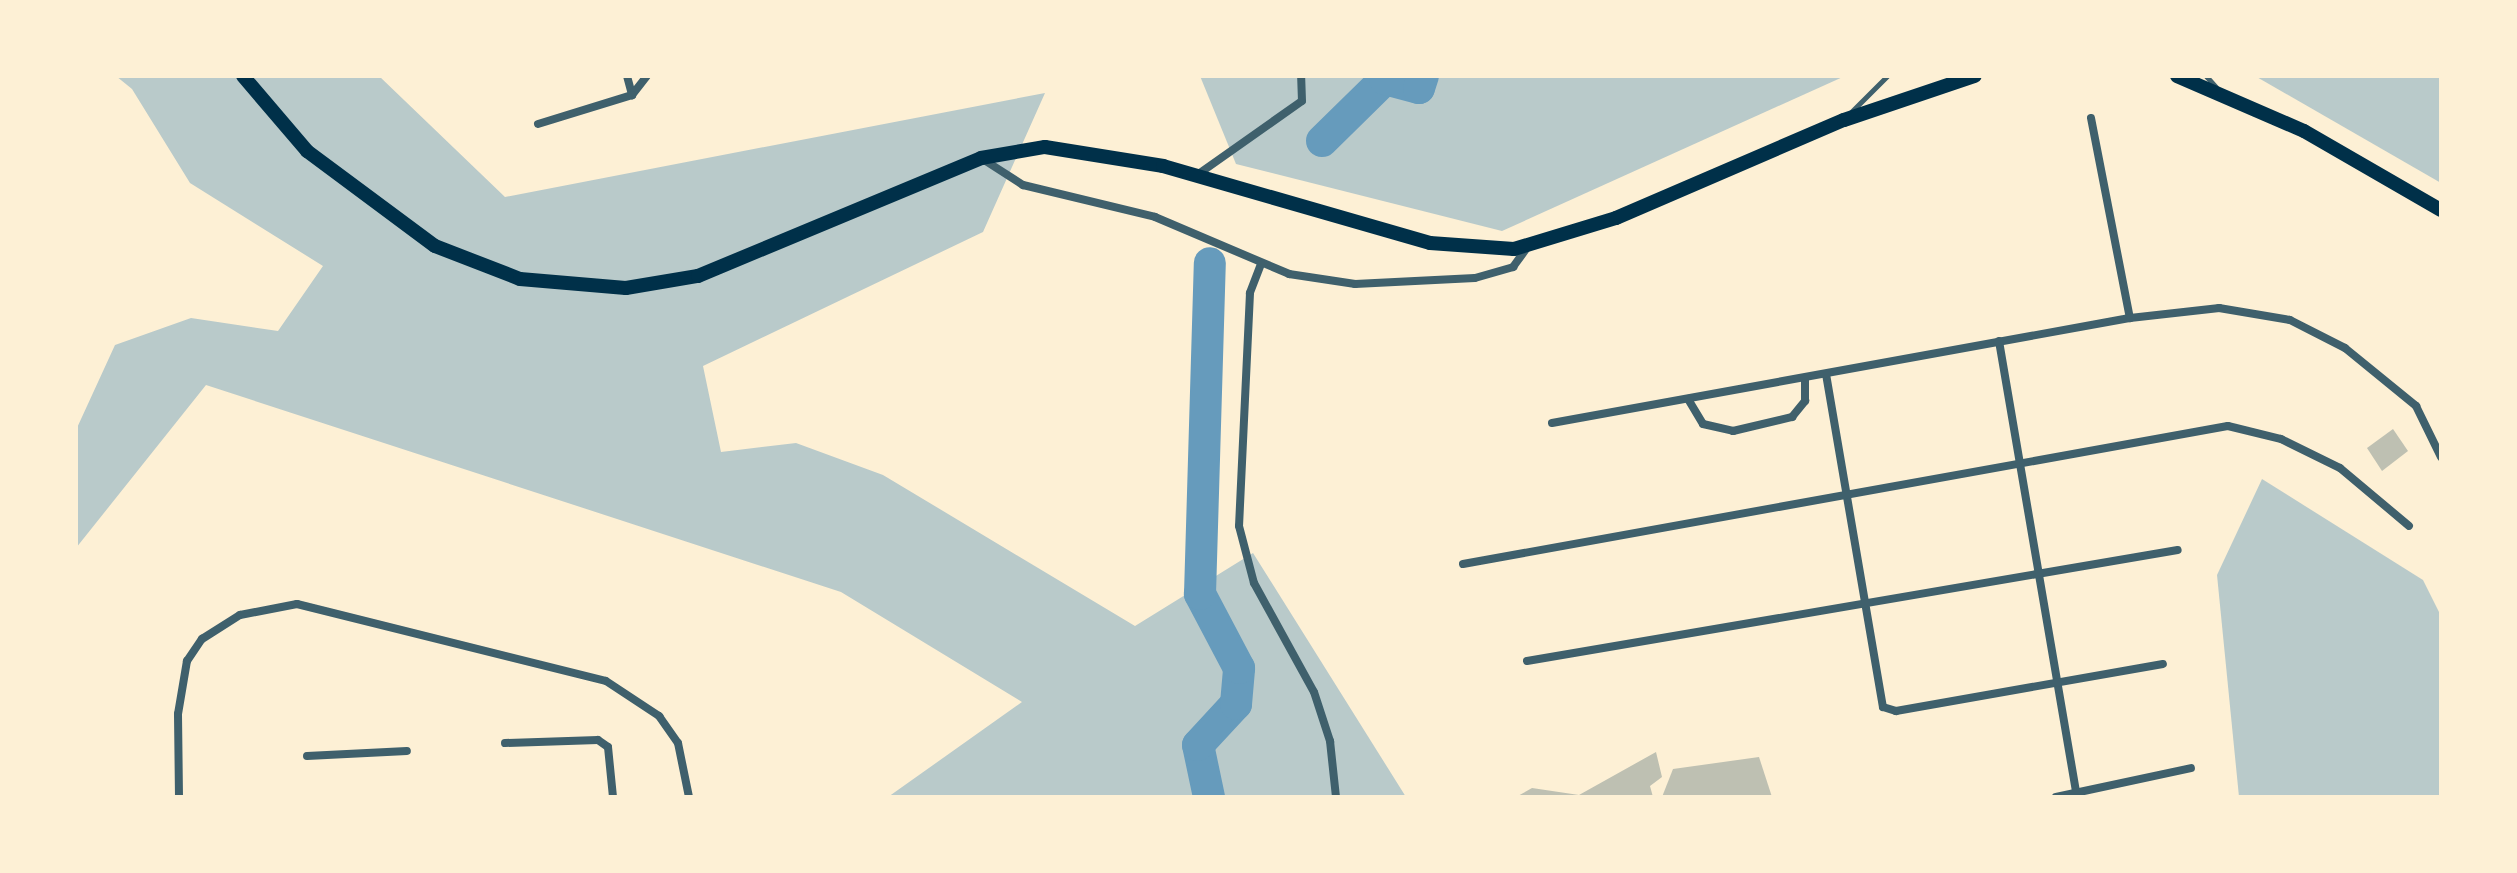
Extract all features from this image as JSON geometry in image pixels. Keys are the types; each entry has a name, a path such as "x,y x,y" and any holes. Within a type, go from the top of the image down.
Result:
{"main road":[{"path":"243,76 307,151 403,227 462,260 557,287 677,282 981,158 1066,148 1196,176 1430,243 1528,246 1616,218 1844,120 1975,76"},
{"path":"2177,76 2220,91 2386,174 2441,210"}],"street":[{"path":"627,76 632,95"},
{"path":"538,124 632,95 647,76"},
{"path":"1196,176 1302,101 1301,76"},
{"path":"2091,118 2130,318"},
{"path":"981,158 1023,185 1155,217 1261,264 1355,284 1426,284 1513,267 1528,246"},
{"path":"1261,264 1250,293 1239,526 1254,583 1314,692 1330,741 1336,797"},
{"path":"1552,423 2130,318 2252,310 2315,331 2398,386 2441,454"},
{"path":"1999,341 2077,795"},
{"path":"1826,374 1883,707 1896,711 2163,664"},
{"path":"1688,399 1712,429 1749,429 1792,417 1805,401 1805,378"},
{"path":"1463,564 1845,490 2211,427 2252,429 2340,468 2409,526"},
{"path":"1527,661 2178,550"},
{"path":"179,797 178,714 187,661 202,639 240,615 297,604 606,681 647,704 667,727 689,797"},
{"path":"505,743 598,740 608,747 613,797"},
{"path":"307,756 407,751"},
{"path":"2056,797 2077,795 2191,768"}],"lane":[{"path":"1844,120 1887,76"},
{"path":"2206,76 2220,91"}],"shaded area":[{"path":"116,76 379,76 505,197 1045,93 983,232 703,366 721,452 796,443 883,475 1135,626 1253,553 1406,797 888,797 1022,702 841,592 206,385 76,548 76,430 115,345 191,318 278,331 323,266 190,183 132,89"},
{"path":"1200,76 1845,76 1502,231 1236,164"},
{"path":"2255,76 2441,76 2441,183"},
{"path":"2262,479 2423,580 2441,616 2441,797 2239,797 2217,575"}],"building":[{"path":"2393,429 2408,451 2382,471 2367,448"},
{"path":"1656,752 1662,777 1650,786 1653,797 1516,797 1532,788 1579,795"},
{"path":"1759,757 1772,797 1662,797 1673,769"}],"waterway":[{"path":"1322,141 1385,79 1419,88 1423,76"},
{"path":"1209,797 1198,745 1236,704 1239,668 1200,594 1210,263"}]}
